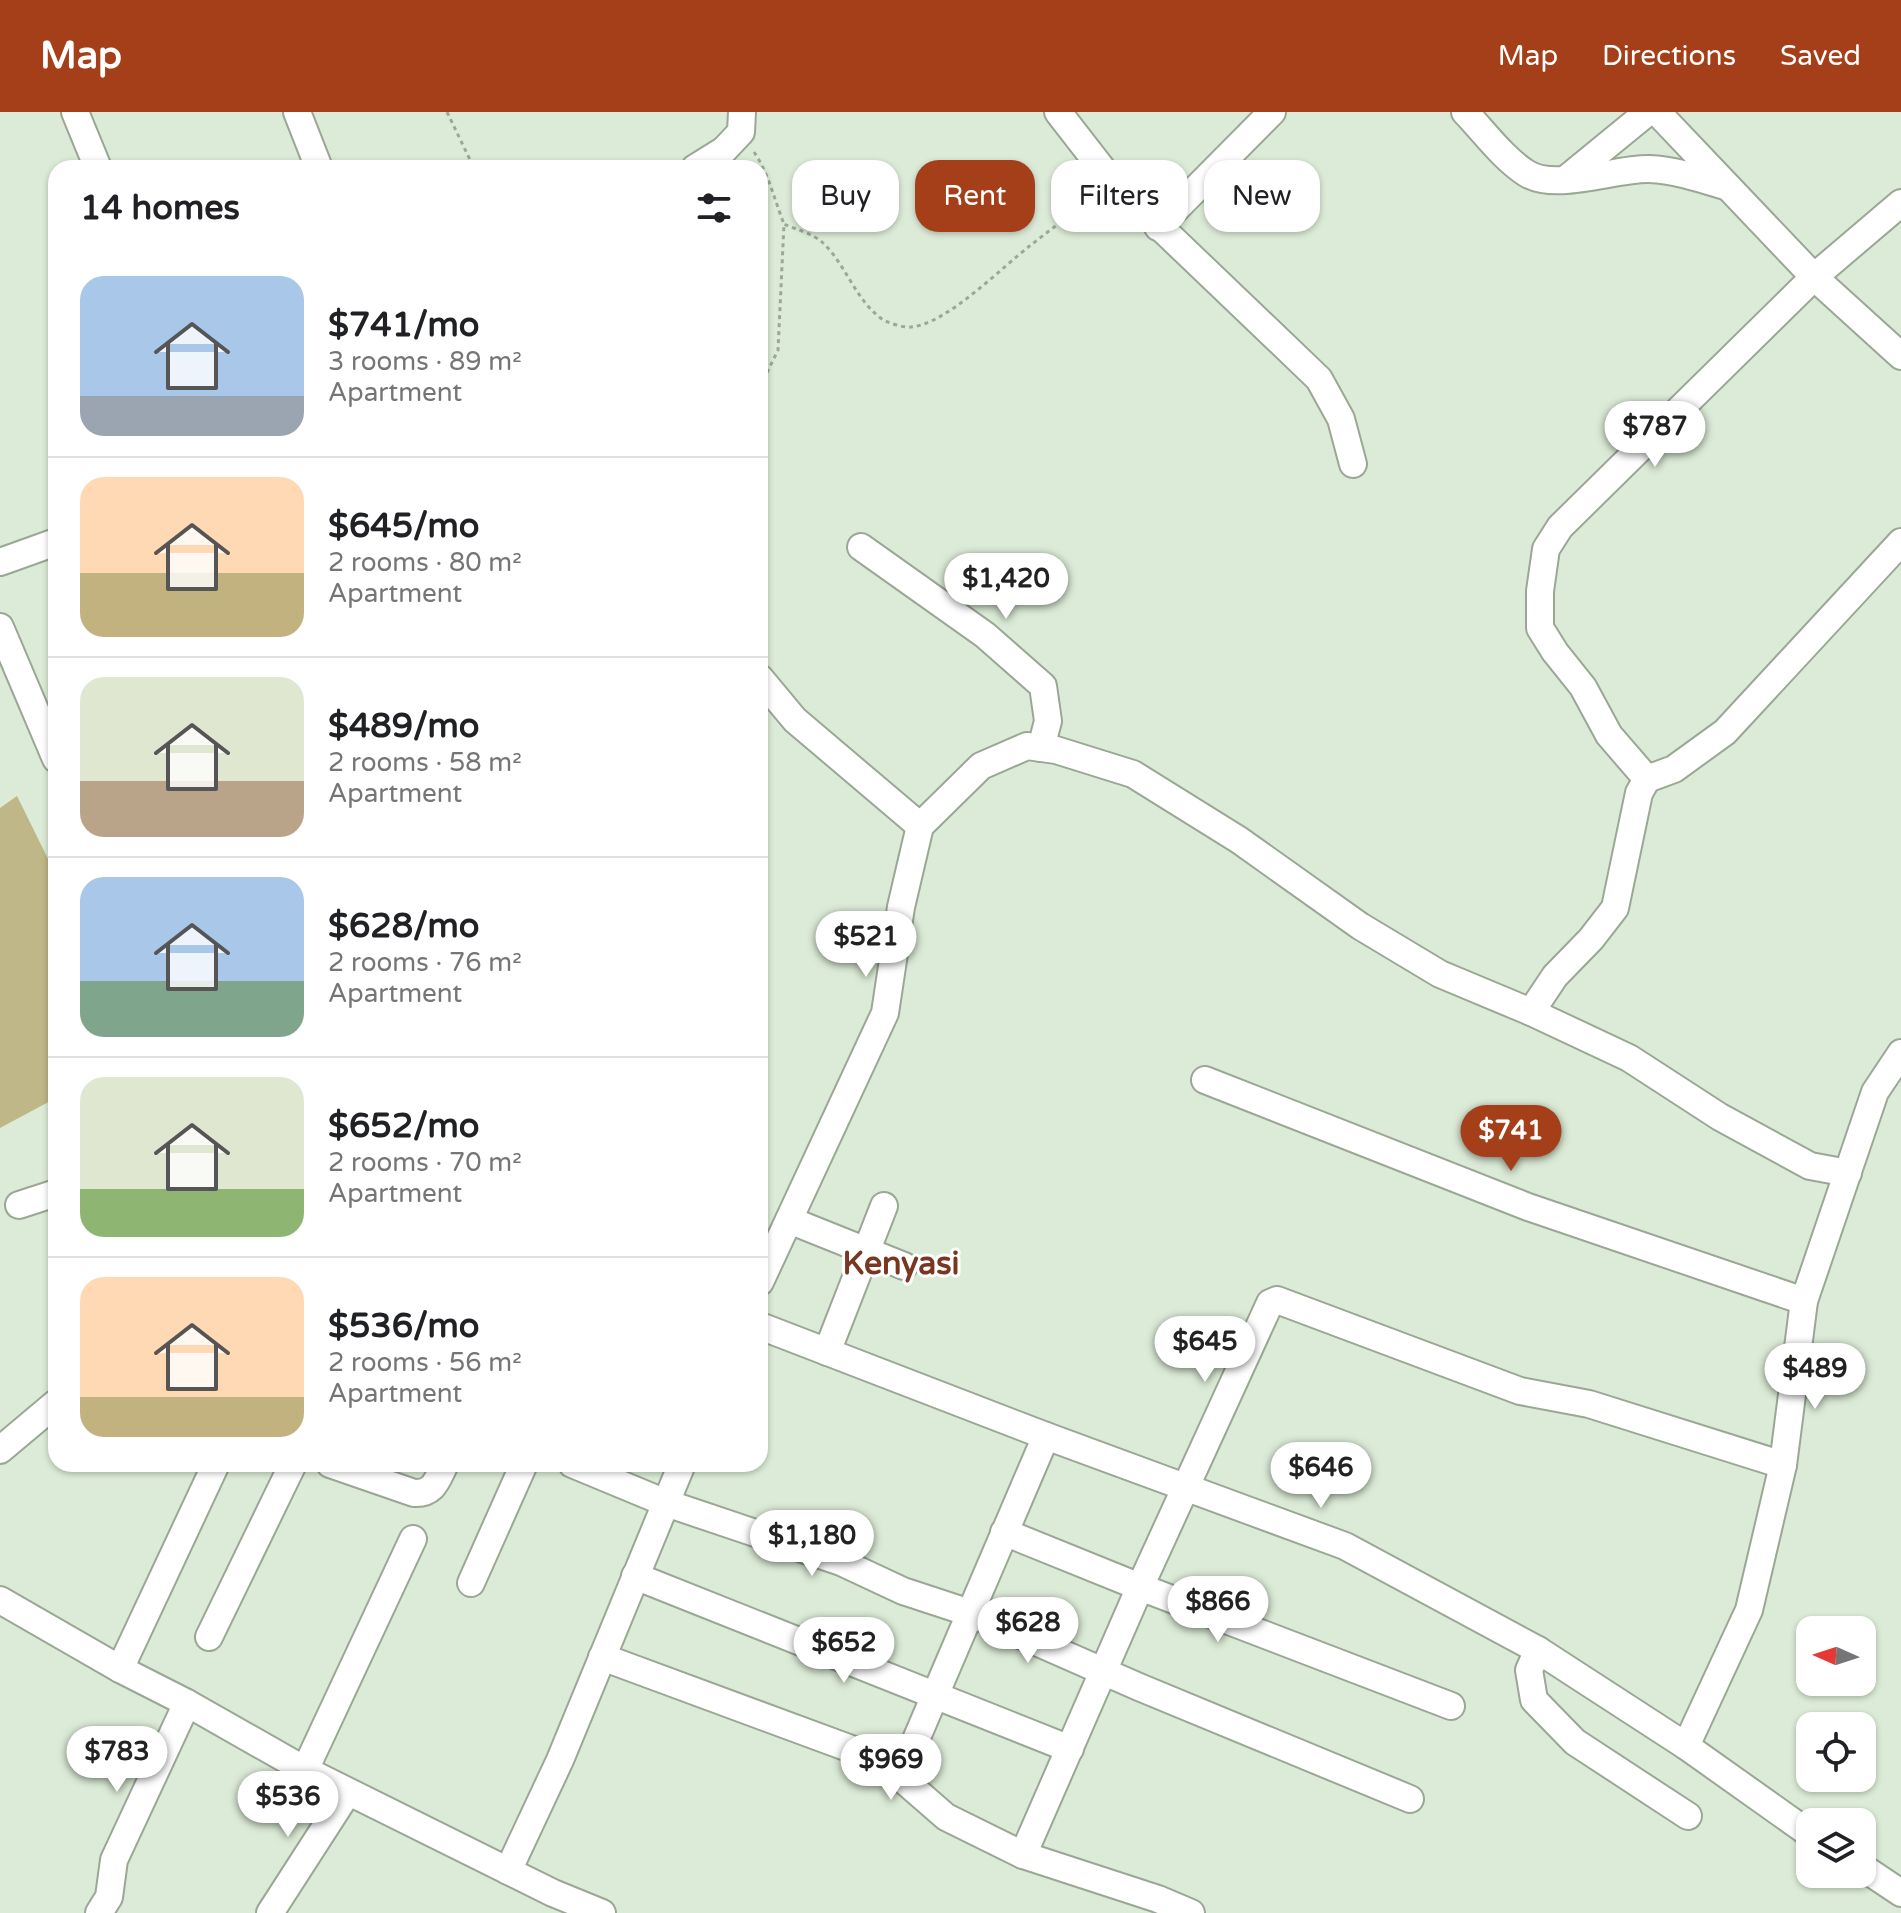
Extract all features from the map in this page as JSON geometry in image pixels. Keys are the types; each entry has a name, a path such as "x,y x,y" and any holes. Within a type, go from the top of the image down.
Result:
{"street":[{"path":"75,112 95,160"},
{"path":"297,112 316,160"},
{"path":"1058,112 1095,160"},
{"path":"1188,197 1272,112"},
{"path":"1465,112 1528,175 1543,179 1566,179 1653,169 1729,187"},
{"path":"1566,179 1648,112"},
{"path":"1657,112 1814,277 1901,356"},
{"path":"708,160 724,150 742,122"},
{"path":"1647,779 1609,735 1583,687 1540,628 1540,591 1546,549 1560,527 1814,277 1901,203"},
{"path":"1163,232 1319,379 1341,419 1353,464"},
{"path":"1531,1012 1555,976 1591,939 1615,908 1639,793 1647,779 1674,769 1725,732 1901,542"},
{"path":"0,562 48,545"},
{"path":"861,547 985,635 1043,686 1048,721 1041,748"},
{"path":"0,627 48,740"},
{"path":"768,688 795,720 920,826"},
{"path":"768,1265 885,1013 901,907 920,826 981,766 1027,746 1133,774 1239,840 1360,926 1440,974 1629,1058 1720,1117 1810,1166 1848,1173"},
{"path":"1686,1746 1749,1610 1783,1465 1804,1301 1875,1092 1901,1053"},
{"path":"1205,1080 1528,1207 1804,1301"},
{"path":"19,1205 48,1196"},
{"path":"827,1352 884,1206"},
{"path":"789,1220 904,1266"},
{"path":"1023,1855 1140,1587 1270,1303 1277,1300 1520,1391 1589,1404 1783,1465"},
{"path":"768,1329 1345,1546 1538,1650 1686,1746 1796,1824"},
{"path":"0,1450 48,1410"},
{"path":"900,1777 1046,1436"},
{"path":"120,1669 212,1472"},
{"path":"209,1637 289,1472"},
{"path":"353,1472 424,1494 434,1488 441,1472"},
{"path":"471,1583 520,1472"},
{"path":"591,1472 666,1503 841,1562 903,1591 970,1613 1410,1799"},
{"path":"508,1871 560,1760 679,1472"},
{"path":"1004,1532 1451,1706"},
{"path":"305,1770 413,1539"},
{"path":"635,1576 1070,1749"},
{"path":"0,1600 305,1770 508,1871 602,1913"},
{"path":"1538,1650 1529,1670 1534,1700 1575,1742 1688,1816"},
{"path":"602,1657 854,1750 900,1777 946,1817 1023,1855 1158,1899 1191,1913"},
{"path":"99,1913 109,1897 114,1860 187,1703"},
{"path":"270,1913 348,1792"},
{"path":"1876,1876 1901,1893"}],"path":[{"path":"447,112 470,160"},
{"path":"742,122 761,160"},
{"path":"768,178 784,224 778,350 768,371"},
{"path":"784,224 822,241 867,303 884,320 910,328 935,319 959,303 1051,230"}],"shaded area":[{"path":"17,796 48,859 48,1102 0,1128 0,808"}],"district":[{"name":"Kenyasi","path":"901,1264"}]}
